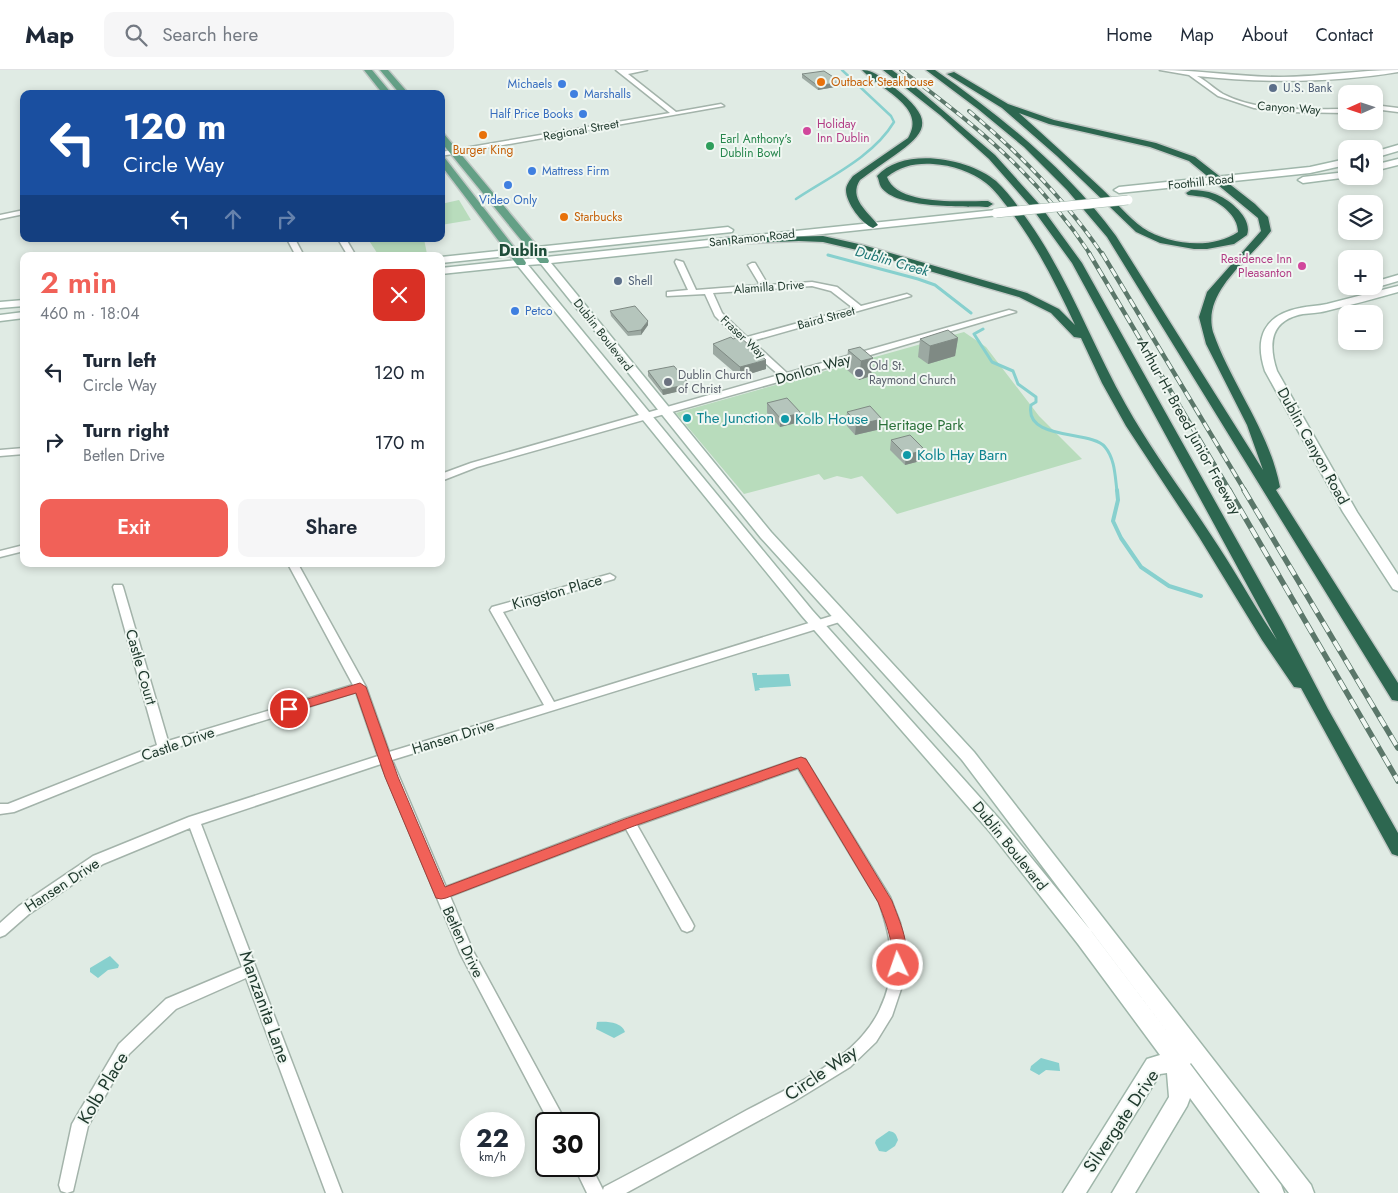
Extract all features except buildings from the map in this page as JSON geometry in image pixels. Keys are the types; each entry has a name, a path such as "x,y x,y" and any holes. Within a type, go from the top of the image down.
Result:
{"highway":[{"path":"866,70 906,102 918,115 920,122 916,135 911,140 853,181 850,188 851,195 873,225"},
{"name":"Arthur H. Breed Junior Freeway","path":"887,70 942,111 982,146 1022,187 1060,237 1077,263 1275,621 1320,709 1398,849"},
{"name":"Arthur H. Breed Junior Freeway","path":"930,70 987,111 1023,140 1051,166 1091,210 1129,262 1398,696"},
{"path":"944,70 1004,106 1060,154 1140,230 1164,241 1194,246 1230,242 1243,233 1242,221 1223,204 1213,197 1191,192"},
{"path":"1004,106 1052,122 1178,153 1196,161 1231,188 1263,217 1266,231 1211,294 1206,306 1205,320 1212,343 1263,450 1270,468 1274,495"},
{"path":"988,204 934,202 904,198 893,194 886,188 882,182 882,176 894,167 928,162 957,165 983,176 1010,204 1037,241 1121,407 1218,556 1265,636 1320,709"},
{"path":"726,241 792,238 823,239 859,247 1002,288 1023,295 1055,311 1068,322 1094,353"}],"main road":[{"path":"371,71 384,70 401,90"},
{"path":"371,71 390,77"},
{"path":"371,71 385,90"},
{"name":"Dublin Boulevard","path":"445,140 664,412 766,535 968,756 1303,1193"},
{"path":"1383,152 1398,148"},
{"path":"1383,166 1398,162"},
{"name":"Dublin Boulevard","path":"445,164 521,263 818,625 996,827 1085,938 1273,1193"},
{"name":"Foothill Road","path":"1055,197 1310,170 1338,164"},
{"name":"Foothill Road","path":"1155,197 1338,176"},
{"name":"San Ramon Road","path":"445,260 1055,197"},
{"name":"San Ramon Road","path":"445,271 1132,199"},
{"path":"1383,282 1398,278"},
{"name":"Dublin Canyon Road","path":"1398,289 1319,309 1300,311 1285,317 1270,330 1264,348 1266,359 1350,512 1398,586"},
{"name":"Dublin Canyon Road","path":"1300,311 1310,303 1338,295"},
{"path":"0,306 20,304"},
{"path":"0,318 20,316"},
{"name":"Dublin Boulevard","path":"726,514 738,517 755,535 766,535"},
{"name":"Silvergate Drive","path":"1074,1193 1154,1064 1177,1063 1194,1049"},
{"name":"Silvergate Drive","path":"1123,1193 1180,1099 1177,1063"}],"street":[{"path":"622,72 644,70"},
{"path":"1165,70 1210,76 1316,78 1397,70"},
{"name":"Canyon Way","path":"1165,70 1192,76 1207,84 1212,90 1224,97 1253,106 1303,111 1338,111"},
{"path":"622,72 675,114"},
{"path":"1207,84 1210,76"},
{"name":"Canyon Way","path":"1219,76 1219,85 1224,90 1246,99 1276,104 1338,106"},
{"name":"Regional Street","path":"445,153 720,106"},
{"path":"1383,108 1398,110"},
{"path":"1383,113 1398,115"},
{"path":"0,217 20,213"},
{"path":"679,262 693,292"},
{"path":"752,265 765,287"},
{"name":"Alamilla Drive","path":"670,294 812,284 834,289 860,308"},
{"name":"Fraser Way","path":"708,291 718,314 786,377"},
{"name":"Baird Street","path":"744,340 907,296"},
{"name":"Donlon Way","path":"445,476 474,465 1012,312"},
{"path":"0,453 20,450"},
{"path":"0,554 20,549"},
{"name":"Betlen Drive","path":"295,567 360,687 385,758 467,953 553,1112"},
{"name":"Kingston Place","path":"551,707 496,610 610,577"},
{"name":"Castle Court","path":"118,587 164,747"},
{"name":"Hansen Drive","path":"0,931 24,910 98,860 194,821 385,758 842,617"},
{"name":"Castle Drive","path":"0,809 9,809 164,747 360,687"},
{"name":"Circle Way","path":"441,894 629,823 801,762 885,901 893,923 899,950 898,980 887,1011 871,1037 844,1062 787,1097 610,1193"},
{"name":"Manzanita Lane","path":"194,821 334,1193"},
{"path":"629,823 687,926"},
{"name":"Kolb Place","path":"67,1185 80,1124 124,1049 171,1004 251,969"},
{"path":"588,1177 596,1193"}],"green space":[{"path":"459,200 471,220 445,224 445,203"},
{"path":"370,242 425,242 427,252 376,252"},
{"name":"Heritage Park","path":"964,332 986,347 1039,416 1082,459 897,514 862,476 851,479 837,476 824,480 819,474 744,494 676,413"}],"water":[{"path":"752,673 757,673 757,675 789,674 791,686 759,688 760,690 755,691"},
{"path":"110,956 119,965 118,968 108,970 98,978 90,972 90,968"},
{"path":"597,1022 617,1024 625,1032 614,1038 596,1029"},
{"path":"1041,1058 1059,1063 1060,1071 1046,1070 1039,1075 1030,1070 1031,1066"},
{"path":"889,1131 896,1135 898,1140 895,1146 886,1152 879,1151 875,1143 876,1140"}],"waterway":[{"name":"Dublin Creek","path":"796,199 862,156 874,146 894,122 891,116 842,70"},
{"name":"Dublin Creek","path":"828,255 935,285 971,313"},
{"name":"Dublin Creek","path":"983,329 974,334 992,362 1013,371 1018,384 1036,397 1036,402 1031,405 1032,416 1038,424 1048,430 1087,438 1105,447 1113,462 1117,491"},
{"name":"Dublin Creek","path":"1117,490 1118,500 1113,521 1121,538 1141,567 1169,586 1201,596"}],"railway":[{"path":"901,70 955,111 1004,153 1049,200 1090,254"},
{"path":"969,111 1006,143 1041,178 1073,215 1102,254"},
{"path":"1089,253 1230,491"},
{"path":"1102,253 1245,491"},
{"path":"1229,490 1398,781"},
{"path":"1244,490 1398,748"}],"place":[{"name":"Outback Steakhouse","path":"821,82"},
{"name":"Michaels","path":"562,84"},
{"name":"U.S. Bank","path":"1273,88"},
{"name":"Marshalls","path":"574,94"},
{"name":"Half Price Books","path":"583,114"},
{"name":"Holiday Inn Dublin","path":"807,131"},
{"name":"Burger King","path":"483,135"},
{"name":"Earl Anthony's Dublin Bowl","path":"710,146"},
{"name":"Mattress Firm","path":"532,171"},
{"name":"Video Only","path":"508,185"},
{"name":"Starbucks","path":"564,217"},
{"name":"Residence Inn Pleasanton","path":"1302,266"},
{"name":"Shell","path":"618,281"},
{"name":"Petco","path":"515,311"},
{"name":"Old St. Raymond Church","path":"859,373"},
{"name":"Dublin Church of Christ","path":"668,382"},
{"name":"The Junction","path":"687,418"},
{"name":"Kolb House","path":"785,419"},
{"name":"Kolb Hay Barn","path":"907,455"}],"district":[{"name":"Dublin","path":"523,250"}],"route":[{"path":"289,709 360,687 392,777 441,894 629,823 801,762 885,901 893,923 899,950 898,965"}]}
